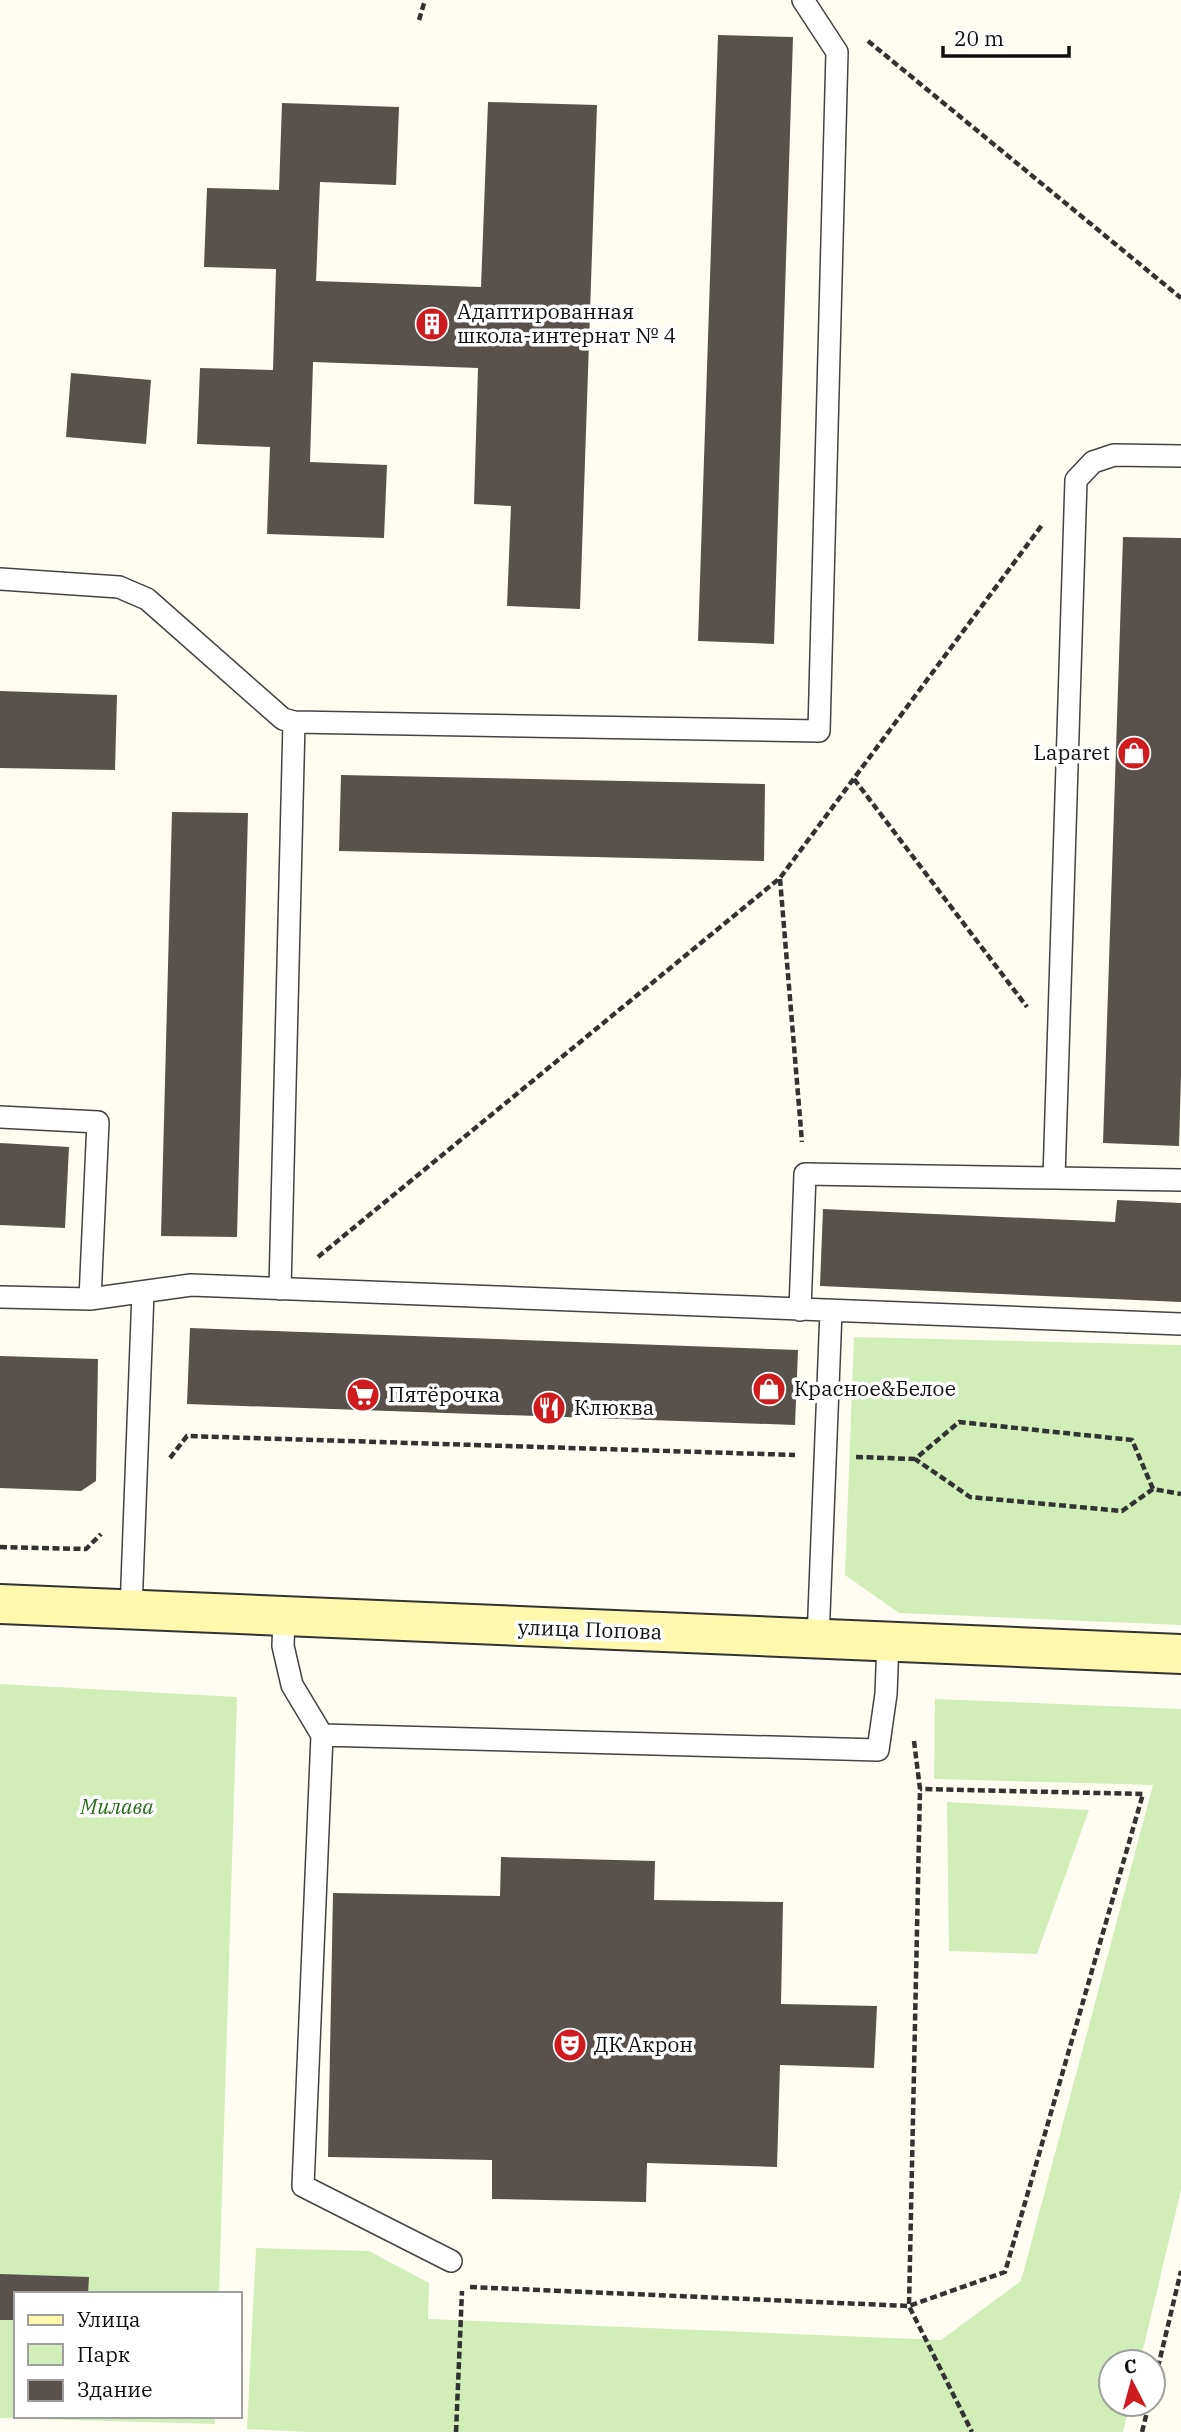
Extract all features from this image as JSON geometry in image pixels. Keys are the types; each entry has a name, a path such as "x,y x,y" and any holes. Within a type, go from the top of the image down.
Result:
{"street":[{"name":"улица Попова","path":"0,1604 1181,1654"}],"lane":[{"path":"0,579 119,587 147,599 283,719 294,722 819,731 837,52 803,0"},
{"path":"1054,1178 1076,480 1093,462 1114,455 1181,456"},
{"path":"279,1289 294,722"},
{"path":"0,1117 98,1122 90,1299"},
{"path":"800,1310 805,1174 1181,1180"},
{"path":"0,1297 90,1299 191,1284 1181,1324"},
{"path":"131,1610 144,1292"},
{"path":"818,1639 831,1311"},
{"path":"284,1617 283,1646 292,1685 322,1735 303,2186 451,2261"},
{"path":"322,1735 878,1750 887,1694 888,1643"}],"path":[{"path":"419,20 425,0"},
{"path":"861,35 1181,298"},
{"path":"279,1289 780,878 1076,480"},
{"path":"854,779 1058,1048"},
{"path":"780,878 805,1174"},
{"path":"915,1459 959,1422 1132,1440 1153,1489"},
{"path":"0,1547 86,1549 135,1499 187,1436 915,1459 970,1497 1122,1511 1153,1489 1181,1494"},
{"path":"913,1735 920,1789 909,2306 972,2432"},
{"path":"456,2432 462,2286 909,2306 1006,2272 1143,1794 920,1789"},
{"path":"1163,2348 1181,2271"}],"green space":[{"path":"854,1337 1181,1345 1181,1625 899,1613 845,1575"},
{"name":"Милава","path":"0,1684 237,1697 219,2292 14,2292 14,2418 215,2418 215,2424 0,2418"},
{"path":"935,1699 1181,1709 1181,2190 1143,2348 1097,2348 1097,2418 1126,2418 1123,2432 305,2432 247,2429 256,2248 369,2251 429,2283 428,2319 941,2340 1021,2281 1153,1785 934,1779"},
{"path":"947,1802 1089,1810 1037,1954 949,1951"}],"building":[{"path":"718,35 793,37 774,644 698,641"},
{"name":"Адаптированная школа-интернат № 4","path":"488,102 597,105 580,609 507,606 511,506 474,504 478,368 313,362 310,462 387,465 384,538 267,534 270,447 197,444 200,368 273,370 276,269 204,267 207,188 279,190 282,103 399,107 396,185 320,182 316,281 481,287"},
{"path":"71,373 151,380 146,444 66,437"},
{"path":"1123,537 1181,538 1179,1146 1103,1143"},
{"path":"0,691 117,695 115,770 0,768"},
{"path":"341,775 765,784 764,861 339,851"},
{"path":"172,812 248,813 237,1237 161,1236"},
{"path":"0,1143 69,1147 65,1228 0,1225"},
{"path":"1117,1200 1181,1203 1181,1302 820,1286 823,1209 1115,1222"},
{"path":"190,1328 798,1350 795,1425 187,1404"},
{"path":"0,1356 98,1359 96,1481 81,1491 0,1488"},
{"path":"501,1857 655,1861 654,1900 783,1902 781,2004 877,2006 874,2068 780,2065 777,2167 647,2163 646,2202 492,2199 492,2160 328,2157 333,1893 500,1896"},
{"path":"0,2274 89,2277 88,2292 14,2292 14,2320 0,2320"}],"place":[{"name":"Адаптированная школа-интернат № 4","path":"432,324"},
{"name":"Laparet","path":"1134,753"},
{"name":"Красное&Белое","path":"769,1389"},
{"name":"Пятёрочка","path":"363,1395"},
{"name":"Клюква","path":"549,1408"},
{"name":"ДК Акрон","path":"570,2045"}]}
